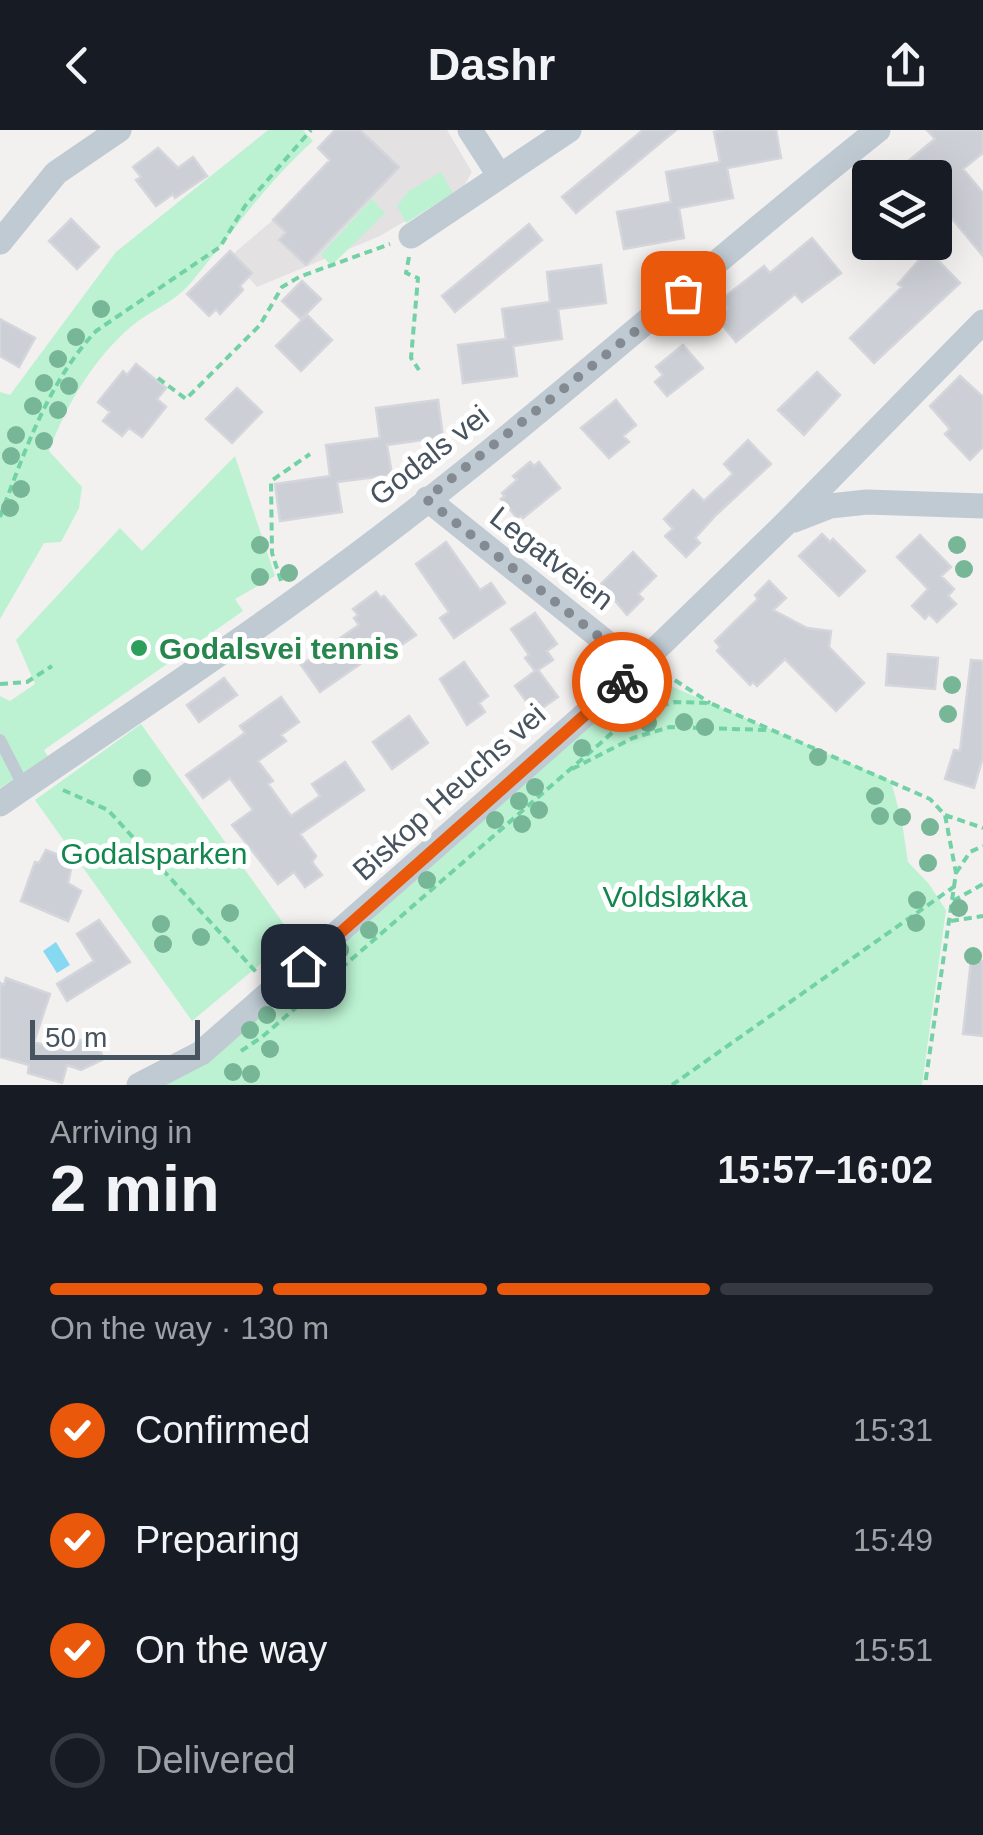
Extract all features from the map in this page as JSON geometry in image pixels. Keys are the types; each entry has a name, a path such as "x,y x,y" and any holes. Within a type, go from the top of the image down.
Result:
{"street":[{"path":"0,242 56,173 119,130"},
{"path":"470,130 498,175"},
{"path":"411,236 569,130"},
{"name":"Godals vei","path":"0,804 288,605 683,293 878,130"},
{"name":"Biskop Heuchs vei","path":"138,1085 201,1052 642,674 983,322"},
{"name":"Legatveien","path":"426,499 642,674"},
{"name":"Biskop Heuchs vei","path":"785,524 830,506 867,502 983,506"}],"lane":[{"path":"0,740 31,783"}],"path":[{"path":"0,517 52,392 83,344 96,331 220,247 245,206 311,130"},
{"path":"158,378 186,399 260,325 282,288 298,277 411,236 406,273 418,278 410,358 419,370"},
{"path":"288,605 272,553 272,481 310,454"},
{"path":"0,684 27,682 52,666"},
{"path":"642,674 674,702"},
{"path":"642,674 666,676 710,703 930,800 945,814 983,828"},
{"path":"234,1056 262,1038 635,713 674,702 710,703"},
{"path":"566,772 633,738 670,727 773,730"},
{"path":"31,783 108,810 258,973"},
{"path":"925,1085 956,873 945,814"},
{"path":"956,873 970,852 983,846"},
{"path":"953,901 983,884"},
{"path":"672,1085 955,886"},
{"path":"951,921 983,916"}],"shaded area":[{"path":"335,130 447,130 472,172 464,186 380,236 257,287 248,277 252,272 233,254 273,220 330,161 318,148"}],"green space":[{"path":"268,130 303,130 313,141 263,193 189,285 119,338 83,382 49,451 82,487 79,508 61,542 44,543 0,619 0,392 10,395 116,252"},
{"path":"441,172 453,193 406,223 397,206 409,191"},
{"path":"372,199 385,213 331,266 321,254"},
{"path":"235,456 275,576 235,599 243,611 44,750 49,758 0,788 0,696 10,701 35,684 16,640 120,528 142,551"},
{"name":"Voldsløkka","path":"645,675 891,781 908,862 946,910 922,1085 132,1085 201,1049"},
{"name":"Godalsparken","path":"141,724 293,937 192,1021 35,800"}],"water":[{"path":"56,942 70,965 57,973 43,951"}],"building":[{"path":"335,130 360,130 399,167 306,265 279,240 286,232 273,220 330,160 318,148"},
{"path":"643,130 676,130 576,213 562,197"},
{"path":"776,130 781,158 727,168 733,198 679,208 684,238 624,249 617,212 671,202 666,172 720,162 714,132"},
{"path":"927,130 983,130 983,153 963,169 983,193 983,256 952,219 952,160 910,160 935,139"},
{"path":"158,148 178,168 193,157 207,176 156,206 136,180 141,177 133,167"},
{"path":"71,219 99,247 77,269 49,241"},
{"path":"529,224 542,240 455,312 442,296"},
{"path":"812,238 841,273 802,302 795,294 736,342 716,317 728,308 721,300 764,266 770,273"},
{"path":"230,251 252,273 240,286 243,290 220,314 216,309 209,316 187,294"},
{"path":"919,260 938,260 960,283 874,363 850,338 902,287 898,284"},
{"path":"601,265 606,303 558,309 562,339 513,346 517,376 463,383 458,345 506,339 502,309 550,302 547,272"},
{"path":"302,281 321,299 301,319 282,301"},
{"path":"307,315 332,340 301,371 276,346"},
{"path":"0,319 35,338 19,367 0,356"},
{"path":"683,345 703,368 667,396 655,382 663,375 656,367"},
{"path":"136,364 166,388 157,399 166,407 142,437 129,428 122,436 103,421 110,412 98,402 123,371 127,375"},
{"path":"817,372 840,395 804,435 778,410"},
{"path":"960,376 983,397 983,447 970,460 945,434 950,429 930,406"},
{"path":"237,388 262,412 232,443 206,419"},
{"path":"438,400 443,437 387,445 392,475 337,482 342,512 280,521 275,484 330,476 326,445 380,438 376,408"},
{"path":"616,400 636,425 623,436 629,442 609,458 581,428"},
{"path":"748,440 771,464 695,538 700,543 686,557 665,536 673,529 664,519 693,490 704,501 733,474 724,464"},
{"path":"530,462 534,466 539,462 560,488 523,518 517,518 501,499 505,496 502,493 517,480 513,476"},
{"path":"822,534 830,542 833,539 865,571 839,596 799,556"},
{"path":"920,535 951,567 941,576 954,589 948,596 956,604 937,622 929,614 925,619 912,606 928,589 897,557"},
{"path":"446,542 480,590 491,583 505,603 454,638 440,618 449,612 416,564"},
{"path":"633,552 656,576 638,594 643,599 627,615 601,584"},
{"path":"769,581 786,598 773,610 807,628 831,631 829,647 864,683 836,711 785,659 757,686 753,682 750,685 717,651 720,647 715,641 758,599 755,595"},
{"path":"376,592 381,598 384,596 416,635 383,658 376,653 320,692 301,665 359,625 353,609"},
{"path":"535,613 557,644 547,651 553,660 538,670 558,697 535,713 515,686 535,671 511,629"},
{"path":"888,654 938,658 935,689 886,685"},
{"path":"971,660 983,661 983,757 974,788 945,779 954,750 960,751"},
{"path":"464,662 488,696 479,703 485,712 467,725 440,679"},
{"path":"224,678 237,695 199,722 187,705"},
{"path":"281,697 299,722 281,735 286,741 258,761 273,781 268,784 291,816 320,796 312,784 345,762 364,790 300,834 316,856 312,862 322,875 305,887 294,872 278,884 232,825 253,810 230,778 203,798 186,775 245,733 240,726"},
{"path":"409,716 428,743 392,769 373,742"},
{"path":"46,850 72,865 68,883 81,891 68,921 21,901 35,862 39,863"},
{"path":"99,920 130,962 67,1001 57,984 94,961 77,934"},
{"path":"971,960 983,961 983,1036 963,1034"},
{"path":"6,978 50,994 34,1042 60,1050 92,1035 104,1059 81,1070 67,1065 62,1083 28,1073 29,1065 0,1057 0,983 4,985"}],"way so far":[{"path":"622,682 637,667 426,499 683,293"}],"place":[{"name":"Godalsvei tennis","path":"139,648"}],"route":[{"path":"303,966 622,682"}]}
